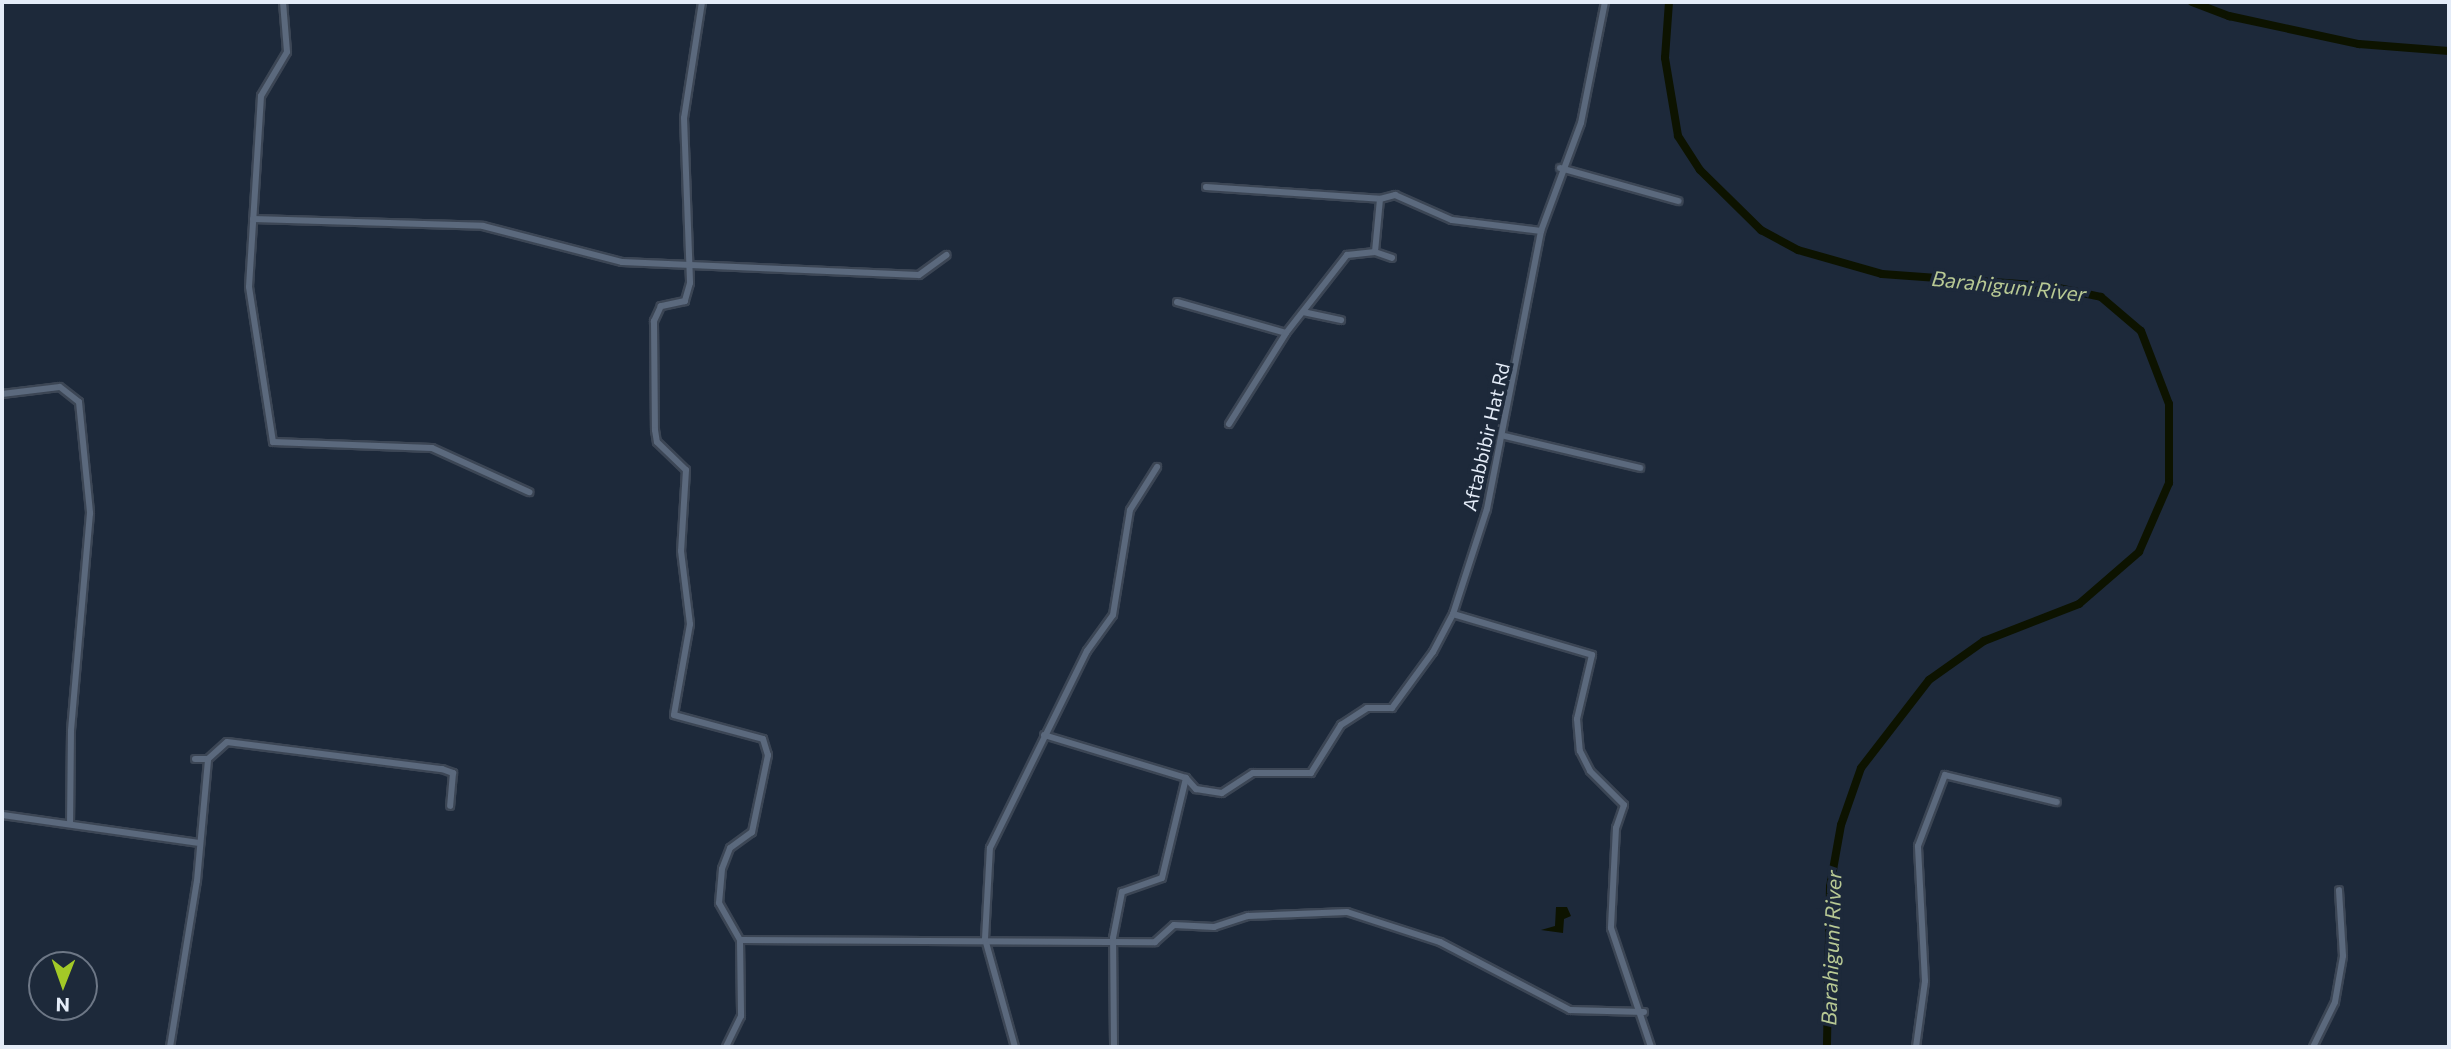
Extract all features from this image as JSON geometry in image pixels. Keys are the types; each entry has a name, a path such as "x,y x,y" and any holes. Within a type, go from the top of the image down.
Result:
{"street":[{"path":"283,2 288,52 261,96 248,287 273,442 432,448 529,492"},
{"path":"702,2 684,118 691,262 687,298 661,306 654,321 655,437 686,470 681,551 690,624 673,711 706,728 765,743 766,776 752,832 730,848 722,869 719,903 740,940 741,1016 726,1047"},
{"name":"Aftabbibir Hat Rd","path":"1186,778 1196,789 1222,793 1250,774 1311,773 1341,725 1367,708 1392,708 1453,614 1505,436 1541,231 1560,168 1581,123 1605,2"},
{"path":"1560,168 1678,201"},
{"path":"1206,187 1380,199 1395,195 1452,220 1541,231"},
{"path":"1375,252 1380,199"},
{"path":"253,219 483,226 544,237 600,259 919,275 947,255"},
{"path":"1229,424 1286,333 1346,255 1375,252 1392,258"},
{"path":"1177,302 1286,333"},
{"path":"1303,312 1341,320"},
{"path":"2,394 60,387 79,402 90,513 71,731 70,823"},
{"path":"1505,436 1640,468"},
{"path":"1016,1047 985,939 990,848 1087,651 1114,615 1130,510 1157,467"},
{"path":"1453,614 1592,655 1577,719 1580,751 1590,771 1624,805 1616,828 1611,928 1644,1012 1651,1047"},
{"path":"1044,735 1186,778 1162,877 1122,892 1113,938 1114,1047"},
{"path":"170,1047 208,759 227,742 442,769 453,773 450,806"},
{"path":"195,759 208,759"},
{"path":"1916,1047 1925,981 1918,846 1945,775 2057,802"},
{"path":"2,815 198,843"},
{"path":"2313,1047 2335,1002 2343,956 2339,890"},
{"path":"740,940 1113,938 1156,942 1170,926 1220,927 1248,916 1360,914 1502,969 1570,1010 1644,1012"}],"shaded area":[{"path":"1556,907 1567,907 1571,916 1564,919 1563,933 1541,930 1555,926"}],"waterway":[{"name":"Barahiguni River","path":"1669,2 1665,58 1678,136 1700,170 1761,230 1798,250 1882,274 2049,286 2101,297 2141,331 2169,404 2169,483 2139,552 2079,604 1984,641 1929,680 1861,768 1841,825 1830,887 1827,1047"},
{"name":"Barahiguni River","path":"2192,2 2229,16 2359,44 2449,51"}]}
